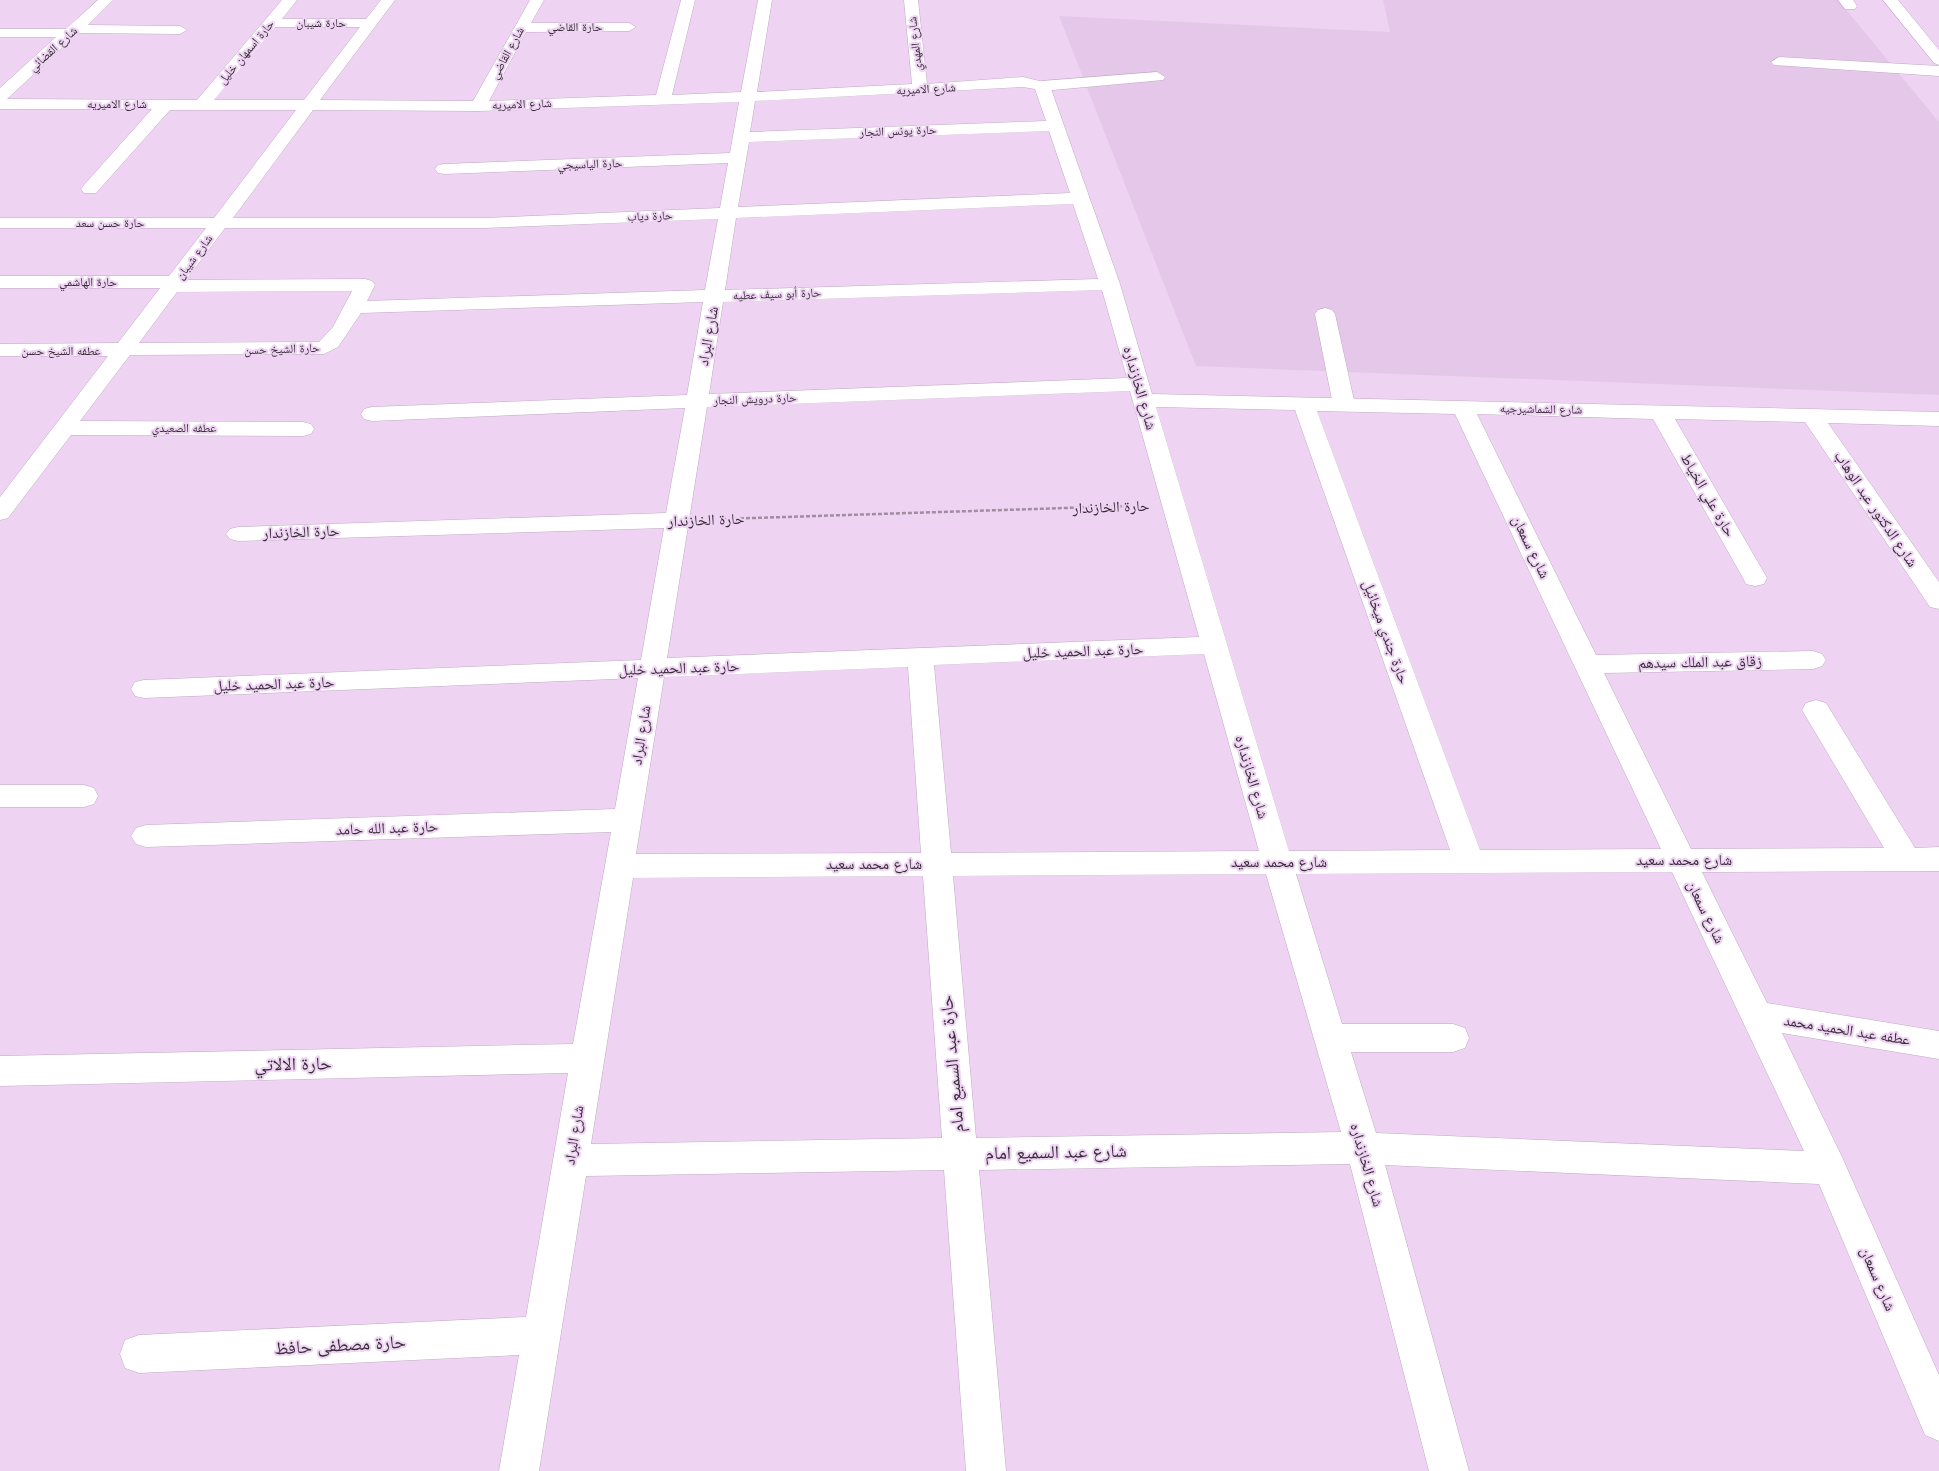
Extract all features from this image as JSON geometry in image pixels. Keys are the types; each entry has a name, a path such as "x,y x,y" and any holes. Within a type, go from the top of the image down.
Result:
{"street":[{"name":"شارع القضائي","path":"0,97 106,0"},
{"name":"حارة اسمهان خليل","path":"201,105 290,0"},
{"name":"شارع شيبان","path":"0,513 388,0"},
{"name":"شارع القاضي","path":"478,106 537,0"},
{"path":"663,100 688,0"},
{"name":"شارع البراد","path":"519,1471 747,97 765,0"},
{"name":"شارع المهدي","path":"911,0 920,89"},
{"path":"1890,0 1939,60"},
{"name":"حارة شيبان","path":"270,23 371,23"},
{"name":"حارة القاضي","path":"521,28 629,27"},
{"path":"0,33 180,30"},
{"path":"1780,62 1939,71"},
{"name":"شارع الاميريه","path":"0,104 478,106 747,97 1022,82 1042,86 1157,77"},
{"name":"شارع الخازنداره","path":"1042,86 1110,284 1277,862 1363,1148 1449,1471"},
{"path":"90,189 165,105"},
{"name":"حارة يونس النجار","path":"739,147 1056,126"},
{"name":"حارة الياسيجي","path":"444,169 739,147"},
{"name":"حارة دياب","path":"220,223 484,223 1079,198"},
{"name":"حارة حسن سعد","path":"0,223 220,223"},
{"name":"حارة الهاشمي","path":"0,282 174,284"},
{"name":"حارة الشيخ حسن","path":"123,351 324,348 331,344 354,307 364,284 174,284"},
{"name":"حارة أبو سيف عطيه","path":"354,307 1110,284"},
{"path":"1325,314 1344,405"},
{"name":"عطفه الشيخ حسن","path":"0,350 123,351"},
{"name":"حارة درويش النجار","path":"372,414 697,401 1141,392"},
{"name":"شارع الشماشيرجيه","path":"1141,392 1304,404 1939,419"},
{"name":"حارة جندي ميخائيل","path":"1304,404 1468,861"},
{"name":"شارع سمعان","path":"1463,408 1830,1168 1939,1422"},
{"name":"حارة علي الخياط","path":"1660,412 1756,578"},
{"name":"شارع الدكتور عبد الوهاب","path":"1812,416 1939,601"},
{"name":"عطفه الصعيدي","path":"65,428 303,429"},
{"name":"حارة الخازندار","path":"238,534 677,520"},
{"name":"حارة عبد الحميد خليل","path":"144,689 1214,645"},
{"name":"حارة عبد السميع امام","path":"920,657 986,1471"},
{"name":"زقاق عبد الملك سيدهم","path":"1587,664 1813,660"},
{"path":"1816,710 1906,859"},
{"path":"2,798 84,796"},
{"name":"حارة عبد الله حامد","path":"146,836 627,820"},
{"name":"شارع محمد سعيد","path":"619,866 1939,859"},
{"name":"عطفه عبد الحميد محمد","path":"1755,1015 1939,1045"},
{"path":"1330,1038 1453,1038"},
{"name":"حارة الالاتي","path":"0,1070 587,1058"},
{"name":"شارع عبد السميع امام","path":"570,1160 1363,1148 1830,1168"},
{"name":"حارة مصطفى حافظ","path":"139,1354 542,1335"}],"path":[{"name":"حارة الخازندار","path":"677,520 1173,505"}],"shaded area":[{"path":"1383,0 1838,0 1939,122 1939,395 1196,366 1059,16 1390,32"}]}
